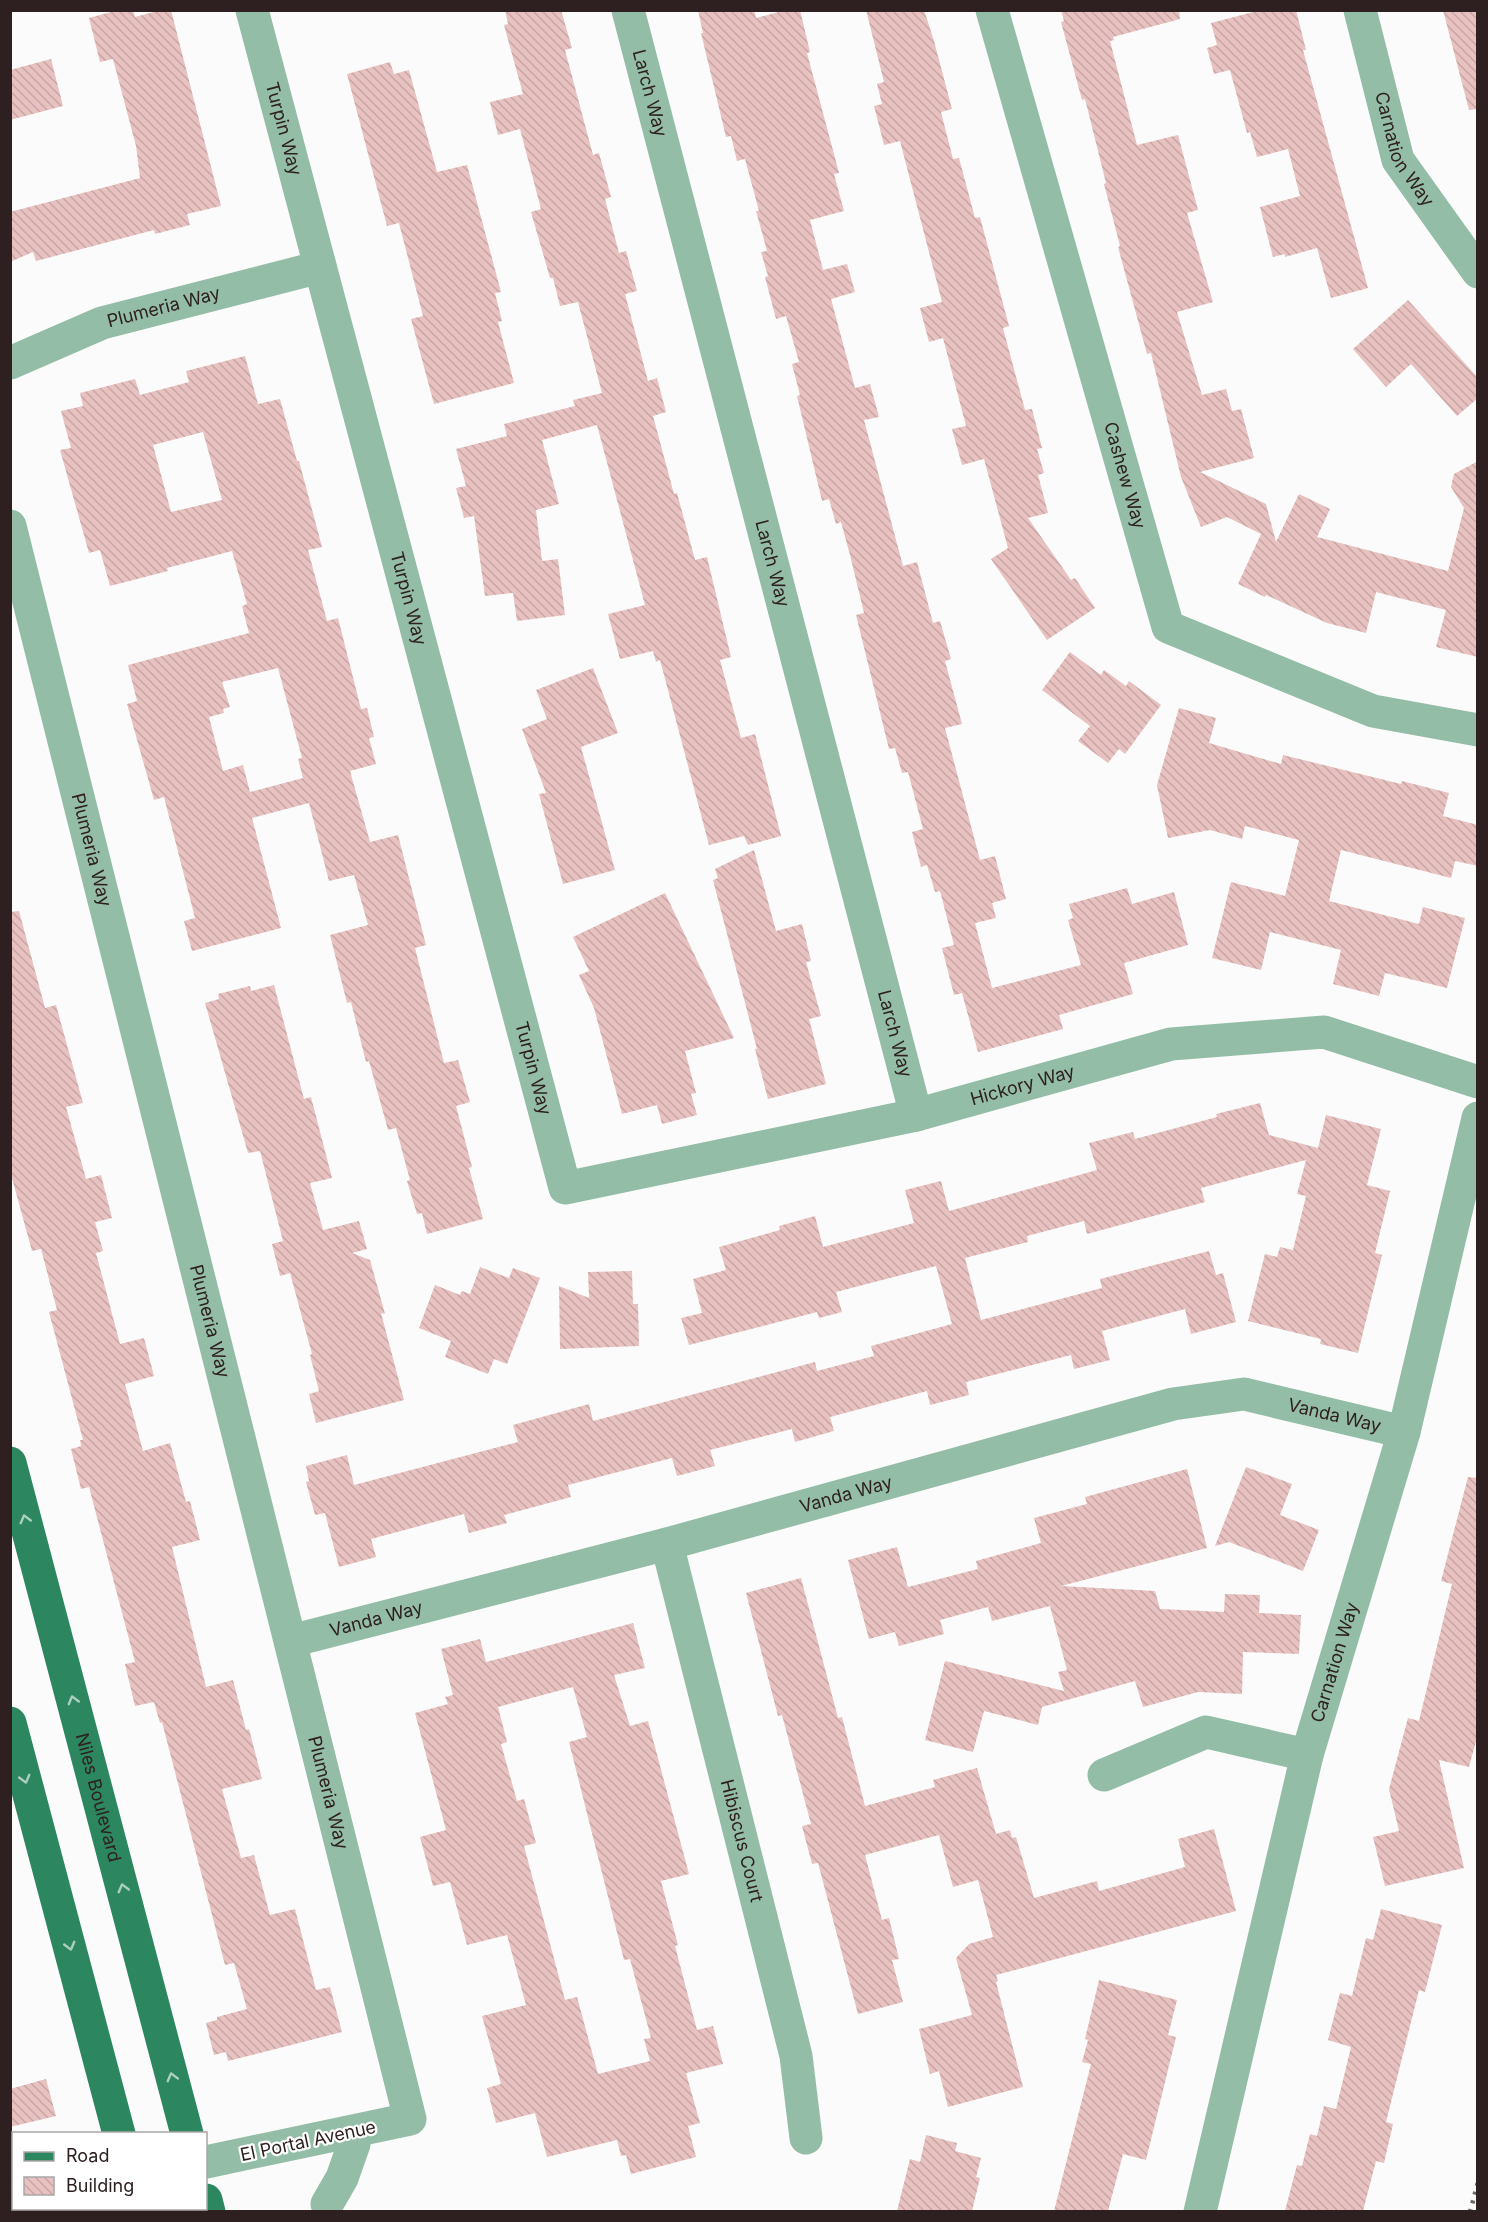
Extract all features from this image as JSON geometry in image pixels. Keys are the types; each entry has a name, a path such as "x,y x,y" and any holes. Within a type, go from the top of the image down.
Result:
{"main road":[{"name":"Niles Boulevard","path":"10,1463 187,2132"},
{"path":"10,1723 119,2132"}],"street":[{"name":"Turpin Way","path":"252,10 565,1188"},
{"name":"Larch Way","path":"628,10 916,1115"},
{"name":"Cashew Way","path":"992,10 1168,627 1374,711 1478,730"},
{"name":"Carnation Way","path":"1360,10 1398,160 1478,272"},
{"name":"Plumeria Way","path":"10,363 102,323 320,267"},
{"name":"Plumeria Way","path":"10,525 410,2119"},
{"name":"Hickory Way","path":"565,1188 916,1115 1171,1044 1324,1032 1478,1082"},
{"name":"Carnation Way","path":"1200,2211 1307,1755 1404,1432 1478,1118"},
{"name":"Vanda Way","path":"291,1641 667,1544 1173,1404 1244,1394 1404,1432"},
{"name":"Hibiscus Court","path":"667,1544 796,2056 806,2138"},
{"path":"1104,1775 1206,1732 1307,1755"},
{"name":"El Portal Avenue","path":"207,2163 410,2119"},
{"path":"328,2209 354,2144 350,2132"}],"building":[{"path":"118,10 133,10 135,17 161,10 171,10 221,206 187,214 190,225 155,234 154,230 36,261 33,252 10,262 10,212 140,178 136,146 113,59 100,62 89,18"},
{"path":"505,10 561,10 572,48 565,50 593,155 599,153 611,197 605,199 619,253 626,251 637,291 625,294 648,381 657,378 666,412 653,416 695,560 707,557 731,657 720,660 741,738 755,734 781,836 748,845 744,836 709,845 660,660 656,662 653,651 620,659 608,614 645,605 597,425 542,440 559,504 536,510 542,561 558,559 565,615 517,621 513,593 485,596 474,516 464,518 456,488 466,486 456,449 507,436 504,424 575,406 573,400 602,393 578,302 560,306 553,278 550,278 531,212 541,209 520,129 498,135 490,102 523,94 504,25 508,24"},
{"path":"698,10 754,10 756,18 786,10 800,10 810,52 807,53 839,173 834,174 844,211 810,220 823,270 847,264 855,292 831,299 855,388 870,384 879,417 864,420 903,566 917,562 933,623 940,621 951,659 945,661 962,724 945,728 980,860 995,856 1006,899 992,903 996,918 975,923 992,988 1081,965 1068,920 1073,918 1069,904 1127,888 1132,904 1174,892 1188,945 1124,963 1133,994 1059,1015 1063,1029 978,1052 962,993 954,995 942,948 954,945 940,891 935,892 927,865 921,867 912,832 923,829 908,772 902,773 895,748 889,749 856,615 864,613 850,555 841,522 836,524 829,499 822,501 797,396 800,395 792,364 799,362 786,316 776,319 761,252 767,251 756,211 759,211 745,159 737,161 731,136 726,137 701,33 703,33"},
{"path":"866,10 924,10 934,41 952,109 941,112 953,159 959,158 975,218 980,217 1009,326 1003,328 1025,410 1032,409 1042,448 1037,449 1044,473 1038,475 1048,513 1028,518 1071,580 1075,578 1095,608 1047,640 991,559 1008,548 984,459 962,465 952,429 966,426 943,338 929,342 920,308 942,302 900,141 884,145 874,106 882,104 877,84 884,82"},
{"path":"1061,10 1179,10 1180,19 1113,37 1114,40 1110,41 1137,145 1178,135 1198,210 1187,213 1213,302 1177,312 1202,395 1226,389 1232,411 1241,409 1254,458 1200,472 1266,504 1276,542 1299,494 1330,509 1317,537 1448,571 1464,508 1451,487 1454,474 1478,461 1478,657 1436,647 1446,610 1376,592 1366,633 1327,623 1266,595 1265,597 1238,584 1261,534 1227,517 1201,527 1181,477 1151,353 1147,354 1118,247 1120,246 1104,184 1106,183 1085,99 1082,100 1061,22 1064,21"},
{"path":"1261,10 1296,10 1306,50 1303,50 1368,288 1331,298 1317,248 1285,257 1285,254 1273,257 1260,207 1300,196 1288,149 1257,157 1250,132 1247,133 1230,70 1214,74 1207,48 1217,45 1211,23"},
{"path":"1443,10 1478,10 1478,109 1469,110"},
{"path":"51,59 63,106 10,120 10,70"},
{"path":"390,62 394,74 409,70 437,172 467,165 501,292 495,293 502,321 498,322 514,383 434,404 411,319 423,316 399,223 387,226 347,74"},
{"path":"1408,300 1478,378 1478,398 1457,416 1411,364 1386,387 1353,349"},
{"path":"245,356 258,404 280,399 322,547 308,550 327,621 338,618 361,709 367,708 374,737 369,738 376,764 350,771 370,842 398,835 426,945 415,948 444,1063 458,1060 470,1102 456,1106 483,1219 427,1234 422,1213 417,1214 407,1181 410,1180 396,1128 388,1130 369,1061 366,1062 351,1002 347,1003 330,935 368,925 354,875 329,881 309,803 252,818 281,928 192,951 184,921 195,918 164,797 154,800 127,704 137,701 128,665 249,633 242,606 247,604 232,551 110,586 100,550 89,553 60,450 71,448 61,411 83,406 80,393 135,379 140,395 189,382 186,371","holes":["203,432 222,500 171,512 153,445","278,668 302,758 298,759 303,778 250,792 243,765 223,771 209,717 224,713 223,709 230,707 222,682"]},
{"path":"1070,652 1101,675 1104,670 1126,686 1129,681 1161,705 1125,754 1119,749 1108,763 1078,741 1090,726 1042,690"},
{"path":"593,668 618,733 581,747 615,870 563,884 539,794 546,793 522,729 547,719 536,690"},
{"path":"1179,708 1216,718 1209,743 1281,764 1283,755 1401,784 1402,781 1449,793 1443,816 1478,825 1478,866 1455,861 1451,878 1341,850 1329,901 1419,924 1423,907 1465,918 1447,988 1385,973 1379,996 1333,984 1341,950 1270,932 1261,970 1212,958 1231,882 1285,896 1299,840 1245,826 1242,839 1210,830 1168,838 1157,785"},
{"path":"754,850 776,931 802,924 811,961 806,962 821,1016 809,1019 826,1084 768,1099 713,880 718,878 715,869"},
{"path":"665,893 734,1038 685,1051 696,1093 691,1094 697,1115 662,1124 657,1105 622,1114 594,1008 579,975 589,971 573,937"},
{"path":"19,911 45,1008 56,1005 83,1103 66,1107 86,1179 101,1175 112,1218 95,1222 103,1251 96,1253 120,1344 144,1338 154,1376 125,1384 143,1451 170,1443 186,1502 190,1501 200,1540 172,1547 206,1687 233,1680 262,1779 222,1789 241,1858 254,1855 270,1915 295,1909 316,1990 330,1987 342,2032 228,2061 226,2052 214,2055 206,2023 217,2020 217,2017 247,2009 234,1963 225,1965 162,1722 160,1723 154,1702 135,1706 125,1664 135,1662 89,1487 81,1489 71,1449 81,1446 80,1440 83,1440 49,1312 57,1310 41,1249 32,1251 10,1171 10,912"},
{"path":"274,985 304,1099 311,1097 332,1178 310,1183 323,1230 359,1221 367,1249 352,1253 370,1260 385,1314 381,1313 404,1400 316,1423 309,1394 319,1391 310,1355 312,1354 290,1273 280,1276 272,1244 283,1241 260,1151 248,1153 205,1003 219,999 218,994 250,986 251,991"},
{"path":"1260,1103 1269,1135 1318,1148 1326,1115 1381,1129 1367,1185 1390,1191 1375,1253 1382,1255 1358,1353 1320,1344 1321,1339 1248,1321 1265,1254 1277,1257 1280,1247 1293,1250 1306,1196 1297,1194 1306,1160 1201,1188 1205,1202 1087,1234 1084,1221 1027,1236 1028,1242 965,1258 981,1320 1102,1288 1100,1279 1209,1251 1216,1275 1223,1273 1236,1322 1191,1334 1185,1309 1102,1331 1110,1360 1074,1369 1071,1355 966,1382 969,1395 930,1405 927,1391 830,1417 834,1431 795,1442 792,1429 710,1450 715,1466 677,1476 672,1458 568,1485 571,1497 504,1515 507,1523 469,1533 464,1514 371,1539 376,1557 339,1567 325,1513 315,1515 306,1482 309,1481 306,1466 347,1455 354,1485 518,1442 513,1425 589,1404 593,1421 815,1362 817,1371 874,1356 871,1346 952,1324 936,1266 836,1292 842,1312 819,1318 817,1312 689,1345 681,1318 702,1313 693,1279 726,1270 719,1247 780,1230 779,1226 815,1216 823,1247 914,1223 905,1190 941,1181 949,1211 1097,1170 1089,1143 1133,1132 1135,1139"},
{"path":"480,1267 509,1278 513,1268 540,1278 507,1364 494,1359 488,1374 445,1357 451,1341 419,1328 435,1285 460,1295 462,1291 470,1294"},
{"path":"632,1271 633,1304 638,1304 639,1346 560,1349 559,1286 589,1298 588,1272"},
{"path":"1246,1467 1292,1484 1280,1515 1319,1530 1303,1571 1229,1542 1215,1546"},
{"path":"1187,1469 1207,1548 1061,1586 1155,1591 1160,1609 1224,1612 1225,1594 1260,1595 1259,1613 1301,1615 1299,1654 1243,1652 1242,1694 1198,1692 1143,1707 1135,1681 1042,1707 1038,1725 984,1711 973,1752 925,1740 945,1661 1064,1691 1058,1672 1067,1670 1050,1606 992,1621 988,1607 940,1620 944,1634 899,1646 895,1632 869,1639 848,1560 897,1547 908,1587 978,1569 976,1561 1041,1543 1034,1518 1087,1504 1085,1497"},
{"path":"1468,1477 1478,1478 1478,1734 1469,1767 1439,1760 1464,1868 1385,1886 1373,1837 1399,1831 1389,1789 1408,1718 1419,1721 1452,1584 1441,1581"},
{"path":"801,1578 838,1718 842,1717 865,1806 935,1787 933,1780 977,1768 996,1834 1010,1830 1012,1838 1016,1837 1034,1898 1097,1881 1099,1891 1185,1867 1178,1839 1214,1829 1236,1911 996,1975 1023,2087 948,2107 939,2071 930,2074 919,2029 972,2015 956,1958 969,1944 993,1937 978,1880 953,1887 939,1835 865,1855 882,1920 889,1918 899,1959 892,1960 903,2002 858,2014 818,1863 812,1864 802,1826 811,1824 782,1715 778,1716 746,1593"},
{"path":"633,1623 645,1668 614,1675 630,1726 648,1721 689,1874 661,1881 678,1945 675,1946 697,2030 713,2026 723,2064 686,2073 700,2123 688,2126 696,2157 631,2174 626,2155 621,2156 617,2140 547,2157 535,2113 496,2123 487,2088 501,2084 482,2016 526,2005 507,1935 467,1945 450,1882 433,1886 420,1837 446,1830 415,1713 448,1704 445,1697 453,1695 441,1649 480,1639 486,1662","holes":["573,1687 587,1737 569,1742 624,1960 630,1959 651,2038 644,2039 650,2061 598,2074 577,1997 565,2000 524,1846 536,1843 524,1799 517,1801 501,1744 507,1742 498,1707"]},
{"path":"1381,1909 1442,1925 1425,1992 1419,1990 1386,2122 1393,2124 1384,2163 1376,2161 1363,2211 1285,2211 1297,2165 1302,2166 1310,2134 1317,2136 1324,2106 1336,2109 1351,2047 1328,2040 1340,1993 1352,1996 1366,1938 1373,1940"},
{"path":"1099,1980 1177,2000 1168,2035 1176,2037 1146,2160 1123,2154 1108,2211 1054,2211 1091,2064 1082,2062"},
{"path":"46,2079 56,2116 10,2127 10,2089"},
{"path":"926,2135 957,2143 955,2151 981,2158 976,2177 980,2178 972,2211 897,2211 910,2159 920,2162"}],"railway":[{"path":"1470,2212 1478,2182"}]}
